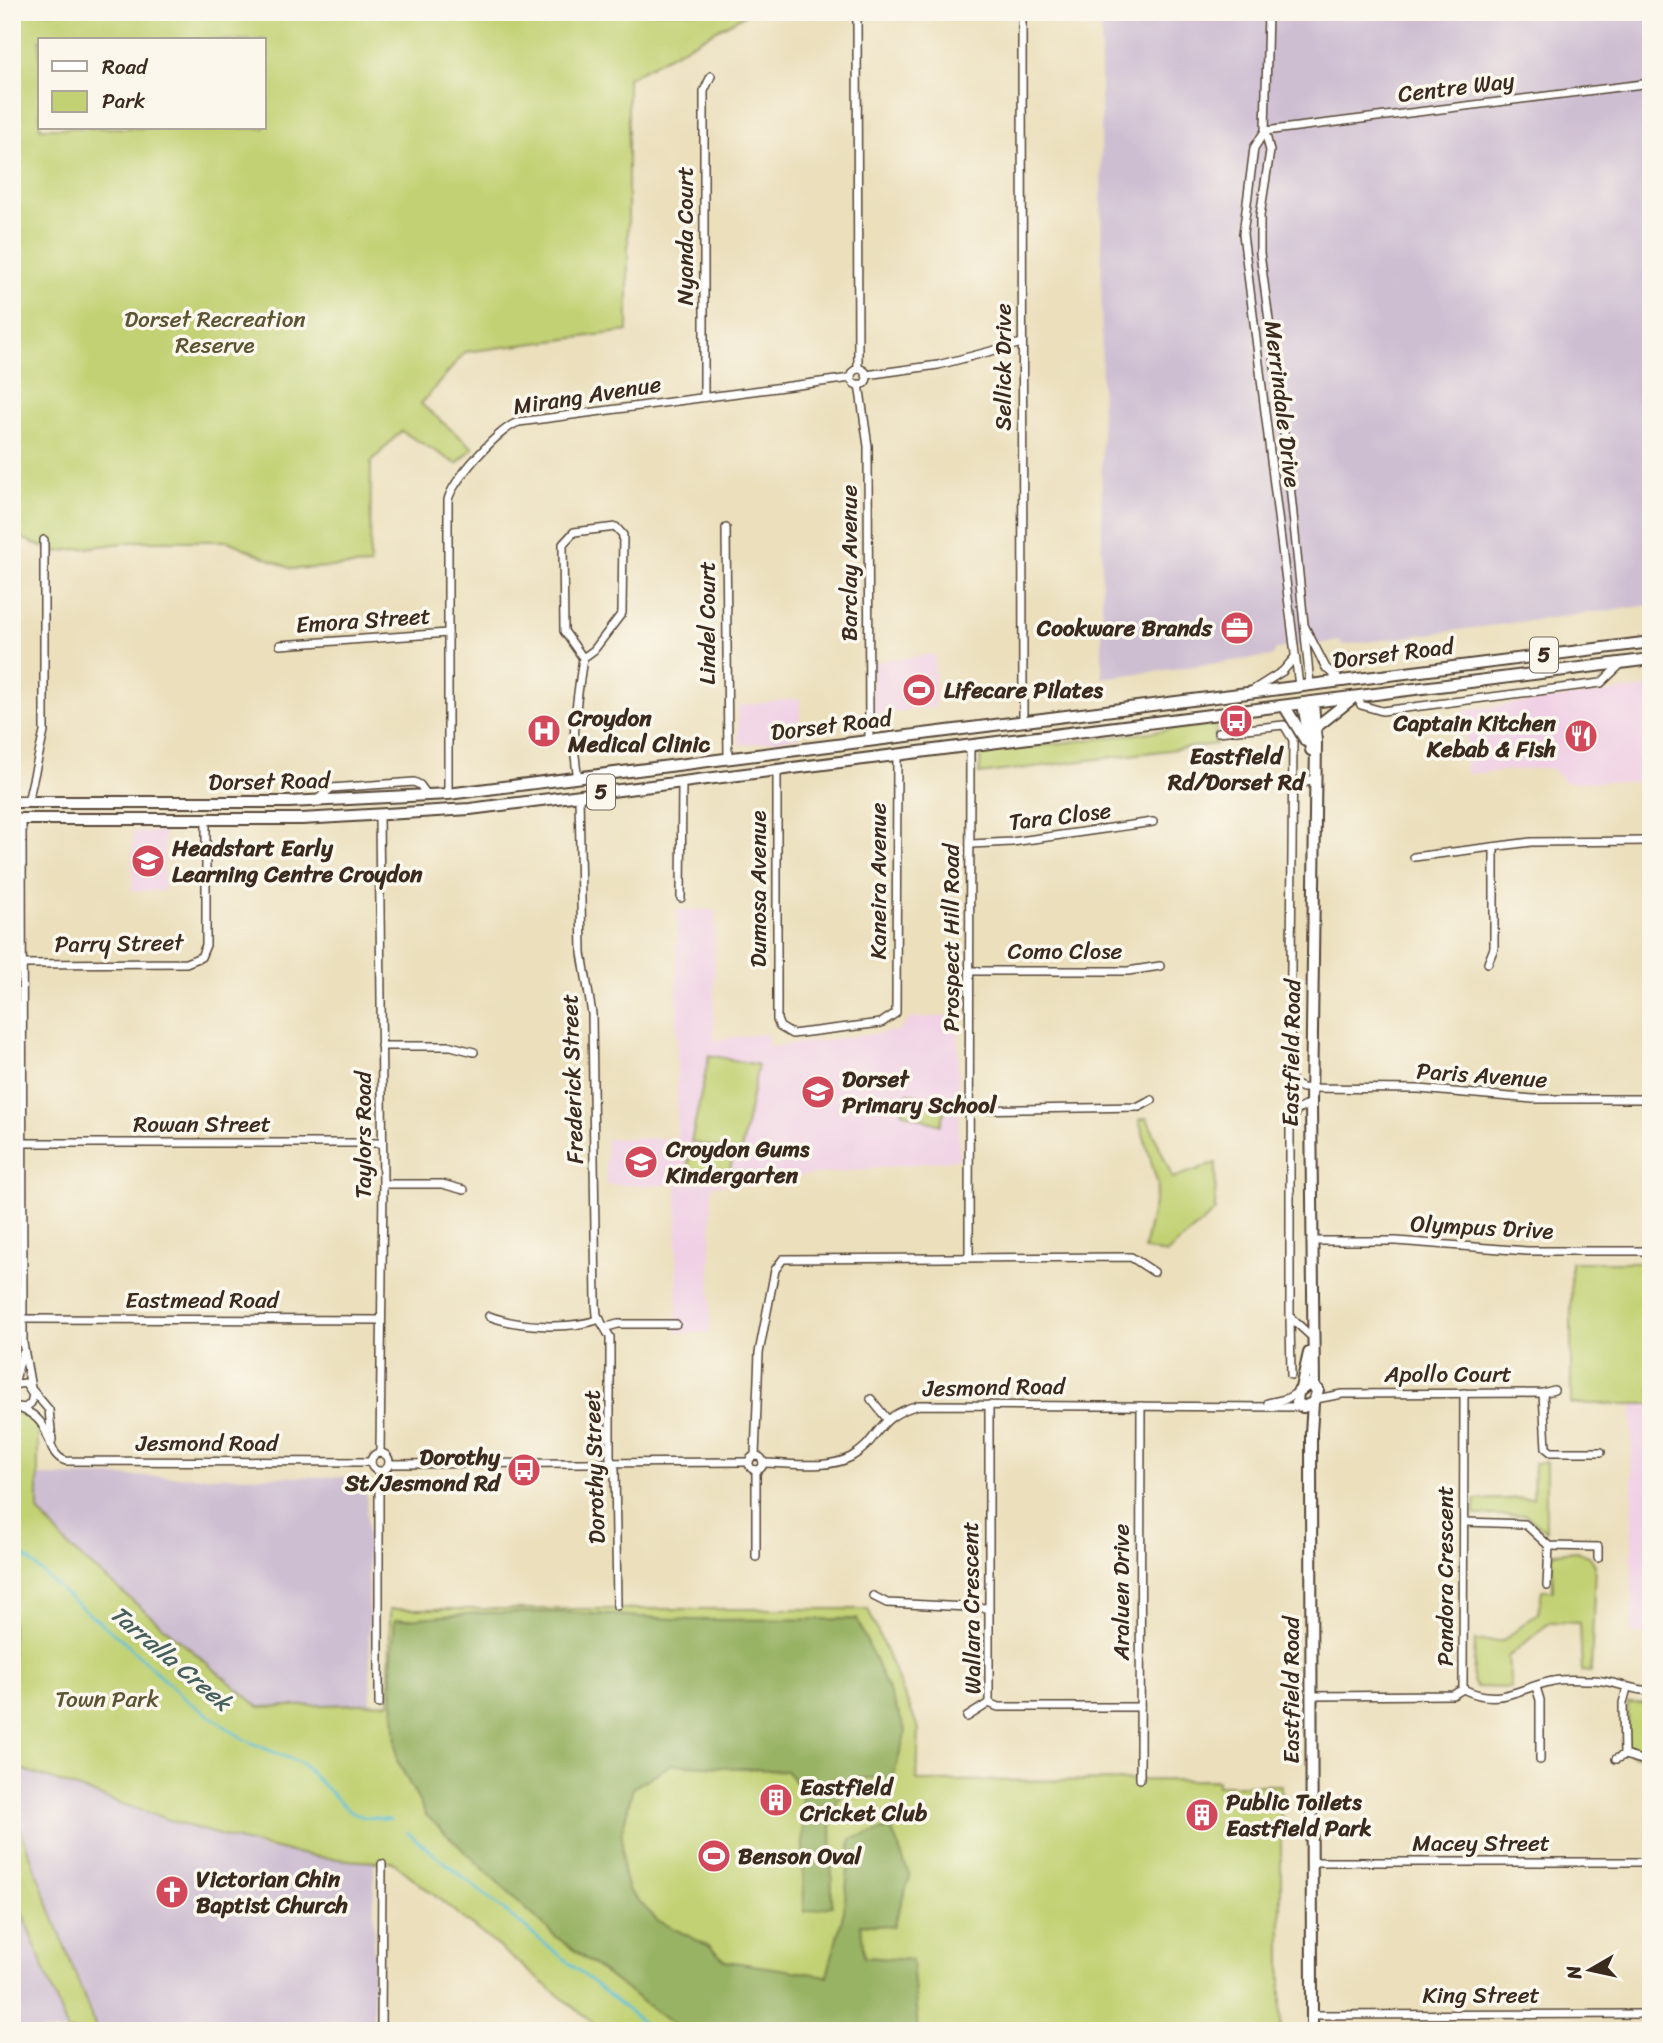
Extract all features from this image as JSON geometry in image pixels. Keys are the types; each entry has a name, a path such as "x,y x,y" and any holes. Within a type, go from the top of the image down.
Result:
{"main road":[{"name":"Dorset Road","path":"12,802 316,802 428,796 1646,643"},
{"path":"1646,643 1647,660"},
{"name":"Dorset Road","path":"17,819 379,816 579,795 1647,660"},
{"name":"Eastfield Road","path":"1305,685 1315,772"},
{"path":"1316,727 1355,697"},
{"name":"Eastfield Road","path":"1308,703 1316,727 1311,1088 1312,1339 1315,1386 1311,1433 1312,2031"},
{"path":"1285,707 1311,750"},
{"path":"1023,722 1026,738"},
{"path":"775,753 777,770"},
{"path":"578,778 579,795"},
{"path":"379,800 379,816"},
{"path":"17,819 28,802"},
{"name":"Eastfield Road","path":"1311,1433 1297,1402 1312,1339"},
{"path":"1299,1390 1315,1386"},
{"path":"1301,1407 1315,1401"}],"street":[{"path":"857,12 858,369 851,378 859,384 866,375 938,365 1022,342"},
{"name":"Sellick Drive","path":"1022,12 1023,722"},
{"name":"Merrindale Drive","path":"1268,12 1265,131 1270,150 1260,216 1260,244 1291,486 1303,623 1305,685"},
{"name":"Nyanda Court","path":"704,397 704,91 711,76"},
{"name":"Centre Way","path":"1265,131 1651,83"},
{"name":"Merrindale Drive","path":"1265,131 1254,148 1242,234 1295,657 1305,685"},
{"path":"858,369 866,375"},
{"name":"Mirang Avenue","path":"448,794 449,494 506,426 519,422 851,378"},
{"path":"1261,385 1278,383"},
{"name":"Barclay Avenue","path":"859,384 868,446 869,741"},
{"path":"1274,488 1291,486"},
{"path":"578,778 574,755 574,728 583,658 564,631 563,544 574,532 616,527 623,535 622,613 594,650 583,658"},
{"name":"Lindel Court","path":"726,528 728,759"},
{"path":"28,802 44,732 44,540"},
{"path":"1303,623 1326,668 1340,680"},
{"name":"Emora Street","path":"280,645 447,633"},
{"path":"1249,692 1283,671 1295,657"},
{"path":"1355,697 1361,705 1372,709 1395,709 1601,683 1621,664"},
{"path":"1218,732 1276,725 1289,729 1293,740 1290,1075 1296,1086 1311,1088"},
{"name":"Prospect Hill Road","path":"969,1258 970,746"},
{"name":"Kaneira Avenue","path":"777,1009 780,1027 792,1034 887,1021 898,1008 897,754"},
{"name":"Dumosa Avenue","path":"777,770 777,1009"},
{"path":"1293,788 1315,772"},
{"path":"316,802 331,788 352,785 414,782 420,785 428,796"},
{"path":"681,898 682,782"},
{"name":"Frederick Street","path":"579,795 582,953 592,1014 596,1304 600,1319"},
{"name":"Taylors Road","path":"379,816 383,1184 380,1453"},
{"path":"17,819 23,964 23,1343 32,1389 31,1403 21,1409"},
{"name":"Parry Street","path":"23,964 186,963 201,957 206,945 206,819"},
{"name":"Tara Close","path":"971,844 1012,842 1153,822"},
{"path":"1414,857 1548,841 1651,841"},
{"path":"1488,963 1494,948 1494,847"},
{"name":"Como Close","path":"971,971 1128,971 1160,966"},
{"path":"382,1046 451,1046 474,1052"},
{"name":"Paris Avenue","path":"1311,1088 1419,1089 1533,1099 1651,1099"},
{"path":"970,1110 1139,1107 1152,1100"},
{"path":"1290,1375 1290,1122 1297,1110 1311,1103"},
{"name":"Rowan Street","path":"23,1143 381,1143"},
{"path":"383,1184 442,1184 464,1189"},
{"name":"Olympus Drive","path":"1311,1241 1396,1241 1527,1251 1651,1251"},
{"path":"389,1464 748,1462 755,1456 759,1353 773,1277 780,1261 787,1257 1131,1257 1154,1272"},
{"path":"489,1316 513,1325 580,1324 600,1319 607,1327 676,1324"},
{"path":"1290,1317 1312,1339"},
{"name":"Eastmead Road","path":"23,1319 380,1320"},
{"name":"Dorothy Street","path":"607,1327 610,1337 612,1463 615,1469 617,1606"},
{"path":"23,1343 13,1384 25,1383 49,1410 52,1446"},
{"name":"Apollo Court","path":"1315,1386 1342,1394"},
{"name":"Jesmond Road","path":"1247,1405 1277,1402 1299,1390"},
{"name":"Apollo Court","path":"1315,1401 1342,1394 1543,1393 1554,1390"},
{"name":"Pandora Crescent","path":"1311,1696 1453,1695 1463,1689 1464,1393"},
{"path":"1543,1393 1546,1448 1551,1452 1601,1452"},
{"path":"871,1399 887,1419"},
{"name":"Jesmond Road","path":"763,1464 842,1461 861,1451 887,1419 898,1411 919,1405 1301,1407"},
{"name":"Wallara Crescent","path":"989,1405 989,1703 998,1707 1140,1707"},
{"path":"12,1406 37,1415 43,1422 52,1446"},
{"name":"Araluen Drive","path":"1140,1779 1141,1406"},
{"name":"Jesmond Road","path":"52,1446 61,1460 75,1462 371,1462"},
{"path":"379,1472 372,1467 371,1462 380,1453 386,1457 389,1464"},
{"path":"755,1456 761,1458 763,1464 756,1471"},
{"path":"748,1462 756,1471 756,1557"},
{"path":"379,1472 389,1464"},
{"path":"379,1472 379,1704"},
{"path":"1465,1521 1525,1524 1549,1546 1598,1547 1598,1558"},
{"path":"1546,1587 1549,1546"},
{"path":"873,1596 887,1603 988,1608"},
{"path":"1463,1689 1478,1696 1513,1696 1553,1681 1605,1680 1627,1688 1651,1691"},
{"path":"1536,1687 1540,1700 1540,1760"},
{"path":"1627,1688 1623,1703 1620,1757 1642,1760"},
{"path":"967,1717 989,1703"},
{"name":"Macey Street","path":"1312,1863 1651,1862"},
{"path":"381,2031 382,1864"},
{"name":"King Street","path":"1312,2015 1651,2014"}],"shaded area":[{"path":"1101,12 1651,12 1651,605 1343,645 1340,641 1276,649 1273,656 1102,678"},
{"path":"935,654 935,707 873,715 873,662"},
{"path":"1651,687 1651,782 1565,782 1551,769 1542,768 1466,774 1465,710"},
{"path":"800,698 800,737 743,745 738,741 738,706"},
{"name":"Headstart Early Learning Centre Croydon","path":"133,832 164,832 164,891 132,891"},
{"name":"Dorset Primary School","path":"677,910 715,910 714,1040 767,1033 769,1047 899,1031 911,1018 958,1016 959,1159 712,1186 710,1333 677,1333 677,1185 606,1185 606,1139 677,1138"},
{"path":"1632,1404 1651,1404 1651,1634 1632,1634"},
{"path":"39,1476 366,1477 371,1704 259,1707 70,1548 38,1511"},
{"path":"12,1766 265,1849 374,1862 373,2031 97,2031 12,1808"},
{"path":"12,1886 68,2031 12,2031"}],"green space":[{"name":"Dorset Recreation Reserve","path":"12,12 750,12 628,78 628,331 465,352 421,404 473,448 457,464 401,431 371,462 370,565 292,569 228,541 139,541 55,552 12,534"},
{"path":"1215,724 1216,744 979,774 981,753"},
{"path":"709,1055 758,1065 741,1152 691,1142"},
{"path":"908,1093 946,1106 940,1125 902,1112"},
{"path":"1147,1118 1173,1178 1216,1163 1215,1211 1166,1254 1144,1249 1158,1185 1139,1120"},
{"path":"691,1148 733,1156 728,1178 687,1169"},
{"path":"1571,1262 1651,1262 1651,1404 1571,1404"},
{"name":"Town Park","path":"12,1411 38,1421 38,1511 70,1548 259,1707 389,1703 390,1609 868,1609 919,1730 917,1781 1217,1780 1217,1785 1281,1785 1281,2031 603,2031 393,1862 344,1860 248,1843 152,1814 12,1766"},
{"path":"1546,1462 1546,1531 1526,1515 1475,1515 1475,1500 1533,1498 1534,1463"},
{"path":"1576,1551 1589,1556 1595,1564 1591,1672 1582,1671 1580,1623 1550,1622 1508,1657 1511,1688 1476,1687 1473,1681 1475,1641 1503,1641 1538,1613 1542,1590 1553,1590 1552,1557 1555,1553"},
{"path":"562,1612 692,1620 857,1619 906,1731 893,1778 852,1778 831,1812 832,1906 804,1912 802,1788 786,1771 672,1764 633,1788 622,1831 623,1872 628,1890 658,1921 709,1946 726,1961 827,1976 844,1911 851,1839 891,1828 910,1877 893,1927 861,1924 864,1957 912,1960 918,2031 682,2031 555,1936 426,1815 397,1760 391,1668 395,1620 479,1613"},
{"path":"1628,1703 1651,1703 1651,1738 1644,1739 1645,1756 1633,1756 1628,1750"},
{"path":"12,1808 97,2031 68,2031 12,1886"}],"waterway":[{"name":"Tarralla Creek","path":"12,1544 185,1699 245,1740 302,1764 349,1811 364,1817 390,1819"},
{"name":"Tarralla Creek","path":"407,1832 653,2031"}],"place":[{"name":"Cookware Brands","path":"1237,628"},
{"name":"Lifecare Pilates","path":"919,690"},
{"name":"Eastfield Rd/Dorset Rd","path":"1236,721"},
{"name":"Croydon Medical Clinic","path":"544,731"},
{"name":"Captain Kitchen Kebab & Fish","path":"1581,736"},
{"name":"Headstart Early Learning Centre Croydon","path":"148,861"},
{"name":"Dorset Primary School","path":"818,1092"},
{"name":"Croydon Gums Kindergarten","path":"641,1162"},
{"name":"Dorothy St/Jesmond Rd","path":"524,1470"},
{"name":"Eastfield Cricket Club","path":"776,1800"},
{"name":"Public Toilets Eastfield Park","path":"1202,1815"},
{"name":"Benson Oval","path":"714,1856"},
{"name":"Victorian Chin Baptist Church","path":"172,1892"}]}
